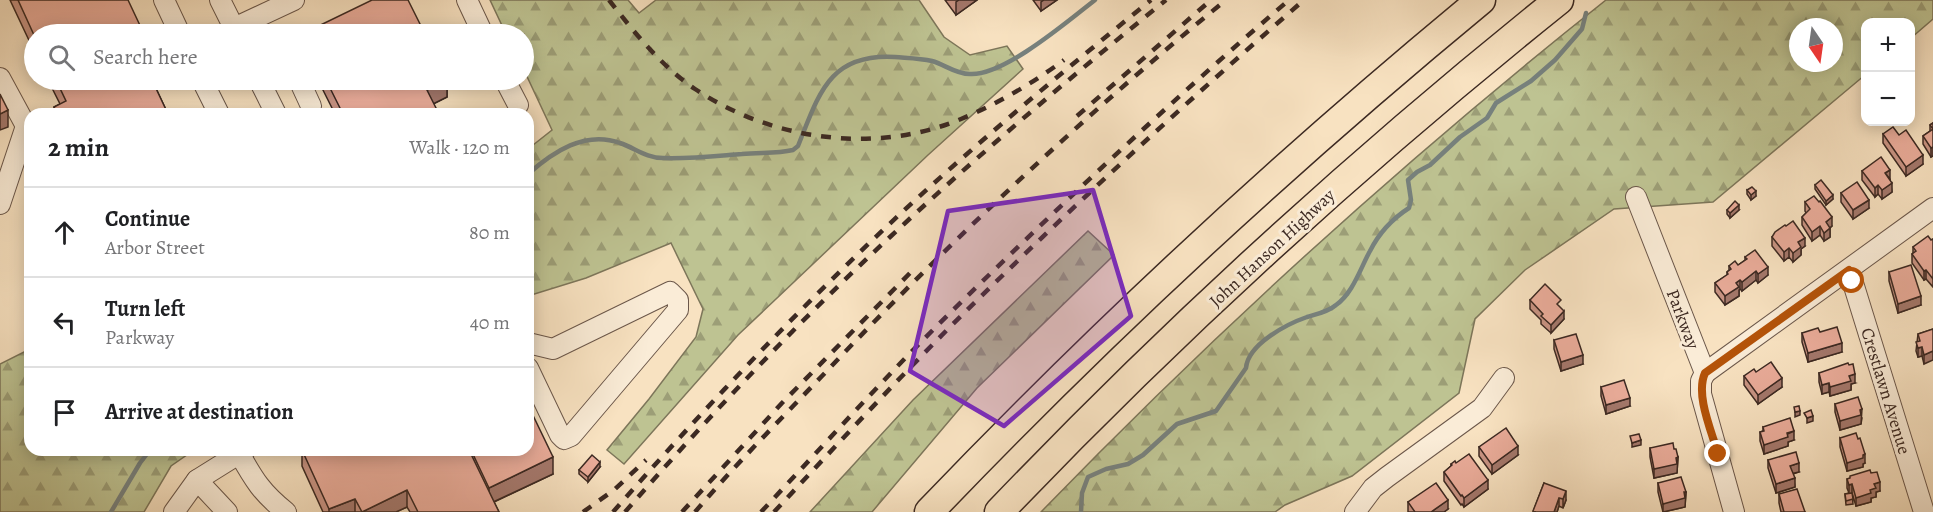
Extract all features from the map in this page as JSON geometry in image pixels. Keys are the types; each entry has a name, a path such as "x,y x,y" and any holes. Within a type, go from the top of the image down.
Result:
{"highway":[{"path":"1456,21 1477,0"},
{"path":"929,512 1041,397 1186,257 1286,166 1481,0"},
{"name":"John Hanson Highway","path":"999,512 1132,378 1256,262 1415,120 1559,0"}],"street":[{"path":"164,0 175,24"},
{"path":"220,0 232,24"},
{"path":"249,24 294,0"},
{"path":"467,0 478,24"},
{"path":"0,78 24,122"},
{"path":"207,90 216,108"},
{"path":"268,90 274,108"},
{"path":"304,90 311,106"},
{"path":"510,90 518,105"},
{"path":"0,204 24,132"},
{"name":"Parkway","path":"1636,197 1705,373 1701,381 1701,394 1734,512"},
{"path":"1705,373 1933,208"},
{"name":"Crestlawn Avenue","path":"1849,270 1924,512"},
{"path":"534,344 553,349 670,292 678,300 678,310 571,436 564,439 560,435 534,381"},
{"path":"1355,512 1373,488 1482,408 1504,378"},
{"path":"174,512 197,480 236,456"},
{"path":"244,456 255,482 268,498 286,512"},
{"path":"197,480 226,512"}],"highlighted area":[{"path":"1093,190 1131,316 1004,426 910,371 948,211"}],"green space":[{"path":"490,0 628,0 639,13 656,0 919,0 944,37 970,55 1007,46 1023,69 928,155 738,335 624,464 607,450 696,337 703,309 671,243 586,278 534,294 534,144 552,130 533,90 534,24 501,24"},
{"path":"1606,0 1933,0 1933,19 1915,35 1915,18 1861,18 1861,78 1713,202 1614,209 1525,270 1475,319 1459,393 1352,476 1285,505 1275,512 1041,512 1245,311 1386,183"},
{"path":"1088,231 1114,255 977,388 872,512 810,512 913,400"},
{"path":"24,352 24,456 185,456 171,466 144,512 0,512 0,364"}],"building":[{"path":"18,0 128,0 139,24 29,24"},
{"path":"372,0 408,0 420,24 323,24"},
{"path":"61,90 157,90 165,108 54,107 66,101"},
{"path":"331,90 427,90 436,108 340,108"},
{"path":"0,94 8,110 0,114"},
{"path":"1893,127 1899,135 1906,130 1923,155 1906,167 1883,134"},
{"path":"1933,129 1933,147 1931,148 1923,136"},
{"path":"1881,157 1890,170 1885,173 1892,183 1882,190 1878,185 1875,188 1862,171"},
{"path":"1821,180 1833,195 1826,201 1815,185"},
{"path":"1857,182 1869,200 1853,210 1841,193"},
{"path":"1752,187 1756,191 1751,195 1747,190"},
{"path":"1814,196 1832,217 1826,222 1830,228 1824,233 1820,226 1812,232 1802,217 1810,209 1805,202"},
{"path":"1735,201 1739,205 1730,213 1727,210"},
{"path":"1793,221 1805,238 1798,242 1801,247 1793,253 1789,248 1784,252 1772,237 1775,232"},
{"path":"1928,236 1931,240 1933,239 1933,279 1912,254 1916,251 1913,247"},
{"path":"1755,250 1768,267 1758,274 1756,271 1742,282 1740,280 1736,283 1739,287 1725,296 1715,283 1728,274 1727,272 1731,269 1729,266 1735,261 1738,265"},
{"path":"1911,265 1921,296 1898,304 1889,272"},
{"path":"1545,284 1561,300 1557,304 1564,311 1551,325 1541,316 1543,314 1530,300"},
{"path":"1837,327 1842,343 1808,353 1802,333 1818,328 1820,332"},
{"path":"1933,329 1933,351 1924,355 1922,347 1918,348 1916,342 1920,341 1918,334"},
{"path":"1576,334 1583,355 1561,362 1554,340"},
{"path":"1771,362 1782,378 1758,395 1744,376 1754,369 1756,372"},
{"path":"1848,363 1853,364 1855,374 1849,376 1851,381 1830,387 1829,383 1822,385 1819,373"},
{"path":"1624,380 1630,398 1606,405 1601,387"},
{"path":"1858,397 1862,409 1860,410 1861,415 1840,421 1835,404"},
{"path":"1799,406 1800,411 1795,412 1794,407"},
{"path":"1811,410 1813,416 1807,418 1804,413"},
{"path":"534,417 553,457 489,488 474,456 534,456"},
{"path":"1790,418 1794,431 1787,433 1788,437 1764,445 1760,432 1764,431 1763,427"},
{"path":"1506,428 1518,446 1492,465 1479,447"},
{"path":"1856,433 1865,454 1863,458 1847,463 1840,438"},
{"path":"1639,434 1641,440 1632,443 1630,436"},
{"path":"1673,443 1678,457 1676,458 1677,464 1654,469 1650,448"},
{"path":"1796,452 1799,463 1790,466 1795,478 1776,484 1768,460"},
{"path":"1469,454 1488,480 1464,498 1444,472 1455,461 1456,463"},
{"path":"592,455 600,462 588,477 579,470"},
{"path":"305,456 472,456 499,512 418,512 407,490 362,512 355,499 329,509"},
{"path":"1870,470 1871,473 1877,472 1880,482 1874,484 1876,488 1870,490 1871,493 1856,498 1852,484 1849,485 1847,479"},
{"path":"1681,477 1686,492 1684,492 1685,498 1663,504 1658,483"},
{"path":"1436,483 1448,500 1431,512 1415,512 1408,502"},
{"path":"1544,483 1566,491 1563,499 1559,498 1554,512 1533,511"},
{"path":"1797,489 1805,512 1784,512 1779,494"},
{"path":"1852,493 1853,499 1846,501 1845,494"}],"waterway":[{"path":"534,169 570,145 594,139 620,143 657,158 793,150 798,146 813,110 830,80 855,62 873,58 913,58 932,61 965,74 984,72 1000,66 1035,46 1095,0"},
{"path":"1081,512 1082,493 1088,477 1106,469 1128,464 1143,455 1177,424 1216,411 1246,368 1248,359 1261,343 1289,325 1326,311 1342,300 1352,287 1382,232 1409,208 1411,200 1408,180 1487,118 1496,103 1531,81 1555,60 1582,29 1586,13"},
{"path":"111,512 145,456"}],"railway":[{"path":"609,0 659,59 695,89 757,120 824,137 859,139 894,137 928,130 988,107 1027,85 1064,60"},
{"path":"613,512 745,368 883,230 982,141 1151,0"},
{"path":"625,512 754,371 855,270 992,146 1166,0"},
{"path":"1077,116 1211,0"},
{"path":"695,512 741,460 967,229 1120,89 1226,0"},
{"path":"761,512 901,363 990,274 1159,115 1289,0"},
{"path":"774,512 908,370 996,282 1126,159 1304,0"},
{"path":"682,512 782,403 915,268"},
{"path":"583,512 614,490 646,460"}],"route":[{"path":"1718,454 1701,394 1701,381 1705,373 1849,270 1852,281"}]}
